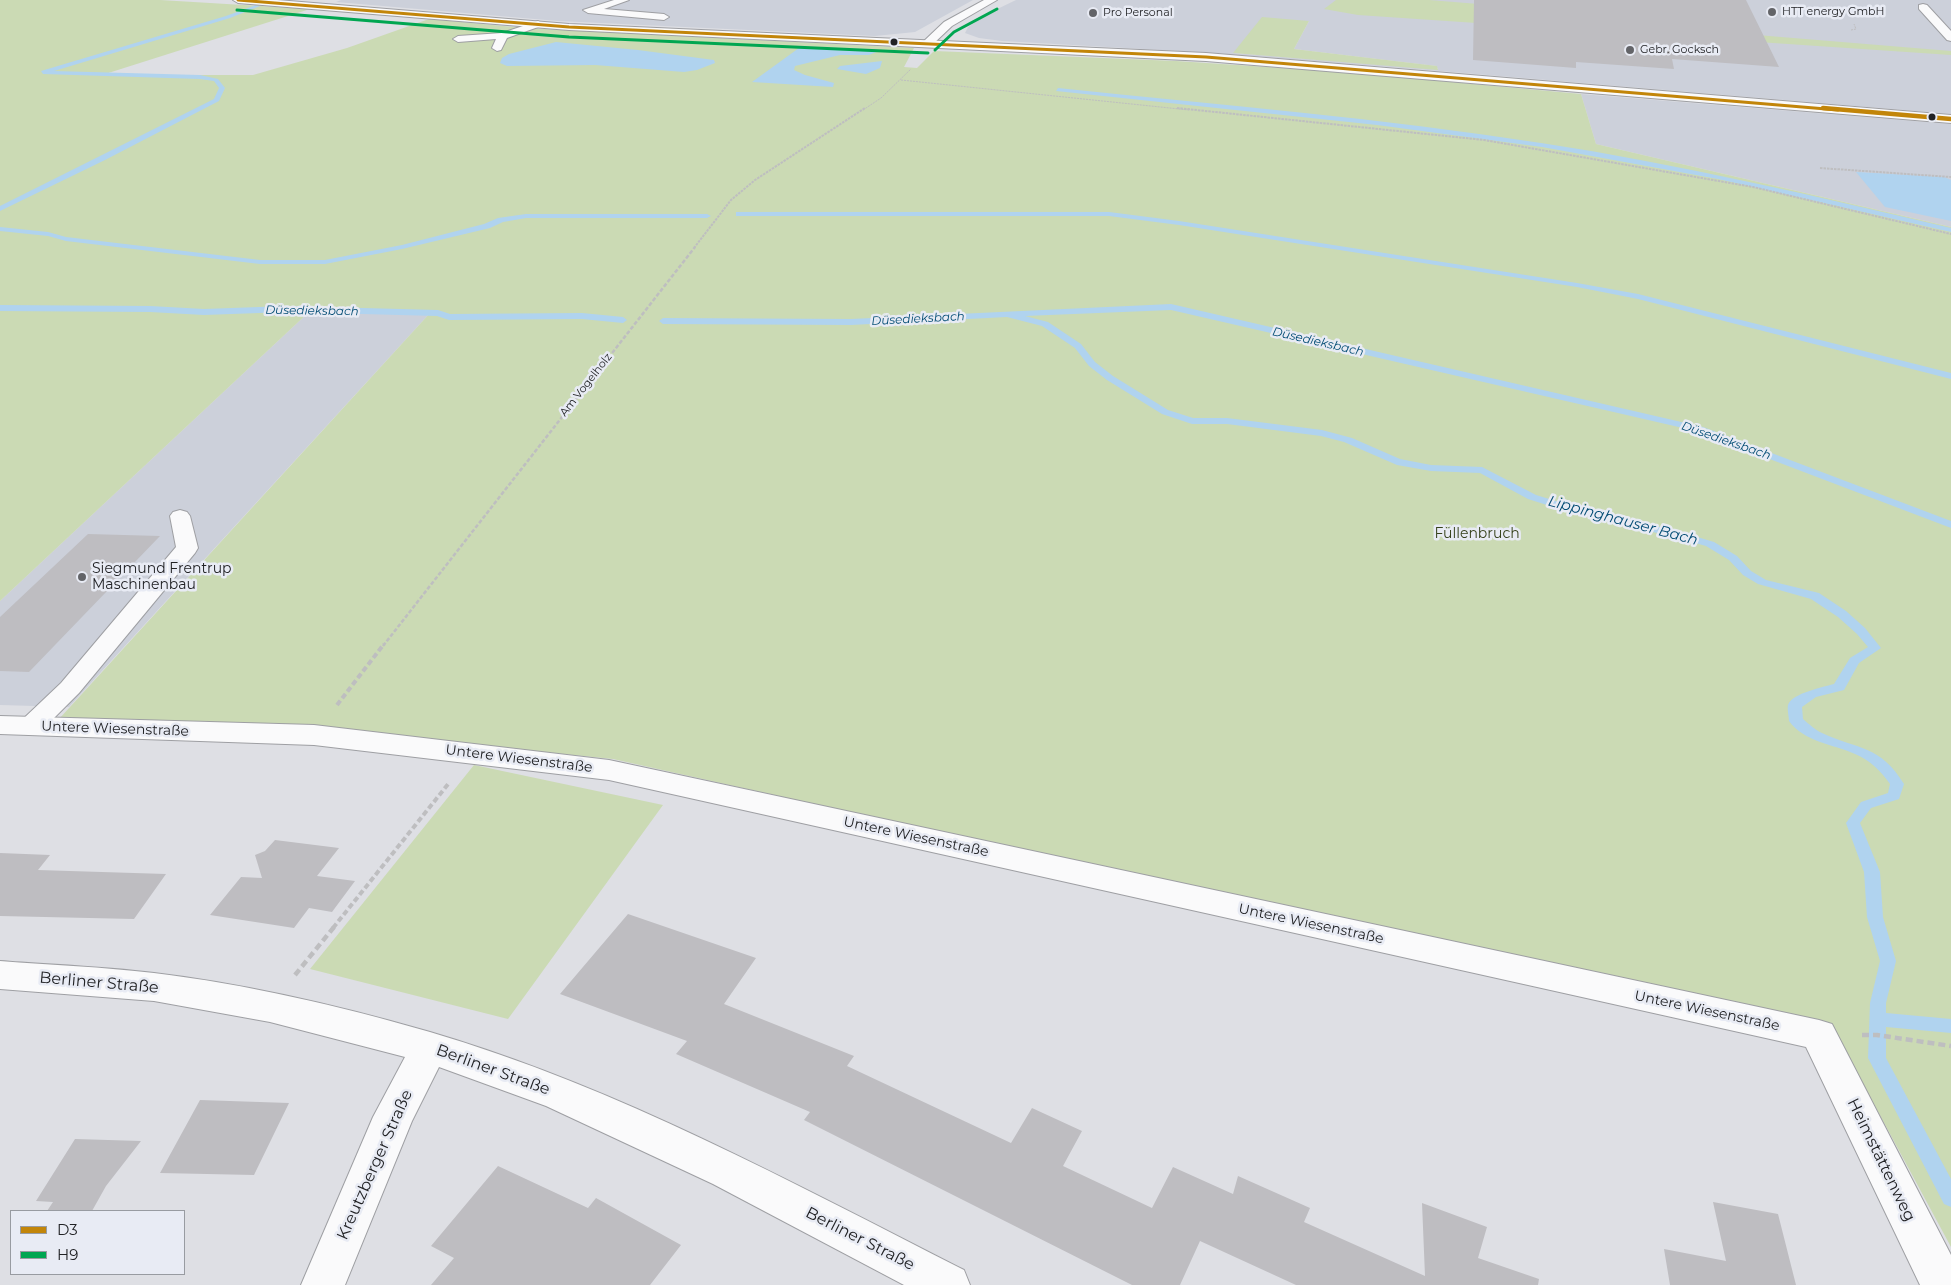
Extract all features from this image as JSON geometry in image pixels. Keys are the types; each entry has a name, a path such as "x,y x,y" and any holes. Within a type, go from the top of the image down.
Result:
{"street":[{"path":"238,0 538,24 712,35 928,43 1206,57 1951,118"},
{"path":"928,43 948,24 992,0"},
{"path":"1923,7 1951,38"},
{"name":"Untere Wiesenstraße","path":"0,725 314,735 473,752 609,770 1819,1036"},
{"name":"Berliner Straße","path":"0,975 154,987 270,1007 430,1048 560,1094 710,1162 948,1285"},
{"name":"Heimstättenweg","path":"1819,1036 1943,1285"},
{"name":"Kreutzberger Straße","path":"323,1285 393,1117 430,1048"}],"lane":[{"path":"624,0 588,10 664,18"},
{"path":"458,39 503,36 538,24"},
{"path":"497,48 503,36"},
{"path":"30,726 70,688 187,548 180,516"}],"path":[{"path":"1851,30 1856,29 1854,24"},
{"name":"Am Vogelholz","path":"314,735 731,200 755,180 881,98 901,80 1484,140 1753,187 1951,234"},
{"path":"1820,168 1951,177"},
{"path":"270,1007 473,752"},
{"path":"1819,1036 1877,1034 1951,1046"}],"shaded area":[{"path":"341,0 973,0 915,32 875,36 558,21 336,2"},
{"path":"1016,0 1951,0 1951,114 1214,53 1002,41 979,38 965,33 968,27 989,13","holes":["1309,21 1294,49 1436,66 1438,69 1234,53"]},
{"path":"1581,94 1951,124 1951,227 1596,144"},
{"path":"309,312 430,313 69,707 0,705 0,601"}],"green space":[{"name":"Füllenbruch","path":"0,0 160,0 310,9 102,75 253,75 347,48 429,19 525,28 914,48 904,67 917,68 934,51 1176,61 1344,72 1581,94 1596,144 1951,227 1951,1247 1835,1032 613,759 323,730 59,719 430,313 309,312 0,601"},
{"path":"1336,0 1429,0 1491,5 1490,13 1951,51 1951,55 1358,15 1324,9"},
{"path":"1262,17 1309,21 1294,49 1437,66 1438,70 1233,53"},
{"path":"474,765 663,805 508,1019 310,969"}],"water":[{"path":"556,42 714,60 715,63 697,70 684,72 595,65 507,66 500,63 502,58 509,54"},
{"path":"799,48 879,51 869,55 840,55 795,66 794,70 805,75 834,83 833,87 752,82"},
{"path":"882,61 880,68 866,74 837,69 840,66"},
{"path":"1856,172 1944,177 1951,180 1951,221 1885,207"}],"building":[{"path":"1474,0 1746,0 1779,67 1672,59 1674,69 1576,62 1576,68 1473,60"},
{"name":"Siegmund Frentrup Maschinenbau","path":"88,534 160,536 29,672 0,671 0,617"},
{"path":"275,840 339,848 317,876 355,881 332,912 309,908 294,928 210,915 241,877 262,878 255,855 265,851"},
{"path":"0,853 50,855 38,870 166,874 134,919 0,916"},
{"path":"628,914 756,958 724,1004 854,1056 847,1066 1011,1143 1032,1108 1082,1131 1063,1166 1152,1208 1173,1167 1233,1194 1238,1176 1310,1208 1304,1222 1425,1276 1422,1203 1487,1227 1478,1258 1539,1279 1538,1285 1296,1285 1200,1241 1180,1285 1132,1285 804,1120 810,1112 676,1054 687,1041 560,994"},
{"path":"200,1100 289,1103 254,1175 160,1173"},
{"path":"75,1139 141,1141 106,1186 93,1210 48,1210 53,1202 36,1201"},
{"path":"498,1166 588,1208 596,1198 681,1245 650,1285 431,1285 454,1258 431,1246"},
{"path":"1713,1202 1778,1214 1796,1285 1670,1285 1664,1249 1726,1261"}],"waterway":[{"path":"0,209 103,159 217,100 222,88 216,80 200,77 43,72 228,17 258,6"},
{"path":"1058,90 1377,123 1483,136 1601,154 1718,177 1951,230"},
{"path":"739,214 1109,214 1179,223 1577,285 1638,297 1951,376"},
{"path":"0,229 48,234 66,239 260,262 325,262 402,247 487,226 501,220 526,216 707,216"},
{"name":"Düsedieksbach","path":"663,321 851,322 1171,307 1699,429 1951,525"},
{"name":"Düsedieksbach","path":"0,308 150,309 204,312 287,309 438,313 449,317 582,316 623,320"},
{"name":"Lippinghauser Bach","path":"1008,315 1045,324 1078,346 1092,364 1110,378 1165,412 1192,421 1227,421 1322,433 1348,440 1397,462 1431,468 1482,470 1532,497 1576,511 1677,534 1710,544 1733,558 1747,573 1762,582 1815,596 1842,614 1861,631 1875,648 1854,661 1839,687 1811,694 1795,705 1796,721 1816,736 1861,751 1884,766 1897,784 1894,796 1866,805 1853,823 1872,872 1875,917 1888,961 1878,1003 1878,1019"},
{"path":"1878,1019 1951,1026"},
{"name":"Lippinghauser Bach","path":"1878,1019 1877,1058 1951,1198"}],"transit line":[{"name":"D3","path":"238,0 569,27 1206,57 1951,119"},
{"name":"H9","path":"935,50 954,32 997,9"},
{"name":"H9","path":"237,10 569,37 928,53"}],"place":[{"name":"HTT energy GmbH","path":"1772,12"},
{"name":"Pro Personal","path":"1093,13"},
{"name":"Gebr. Gocksch","path":"1630,50"},
{"name":"Siegmund Frentrup Maschinenbau","path":"82,577"}]}
